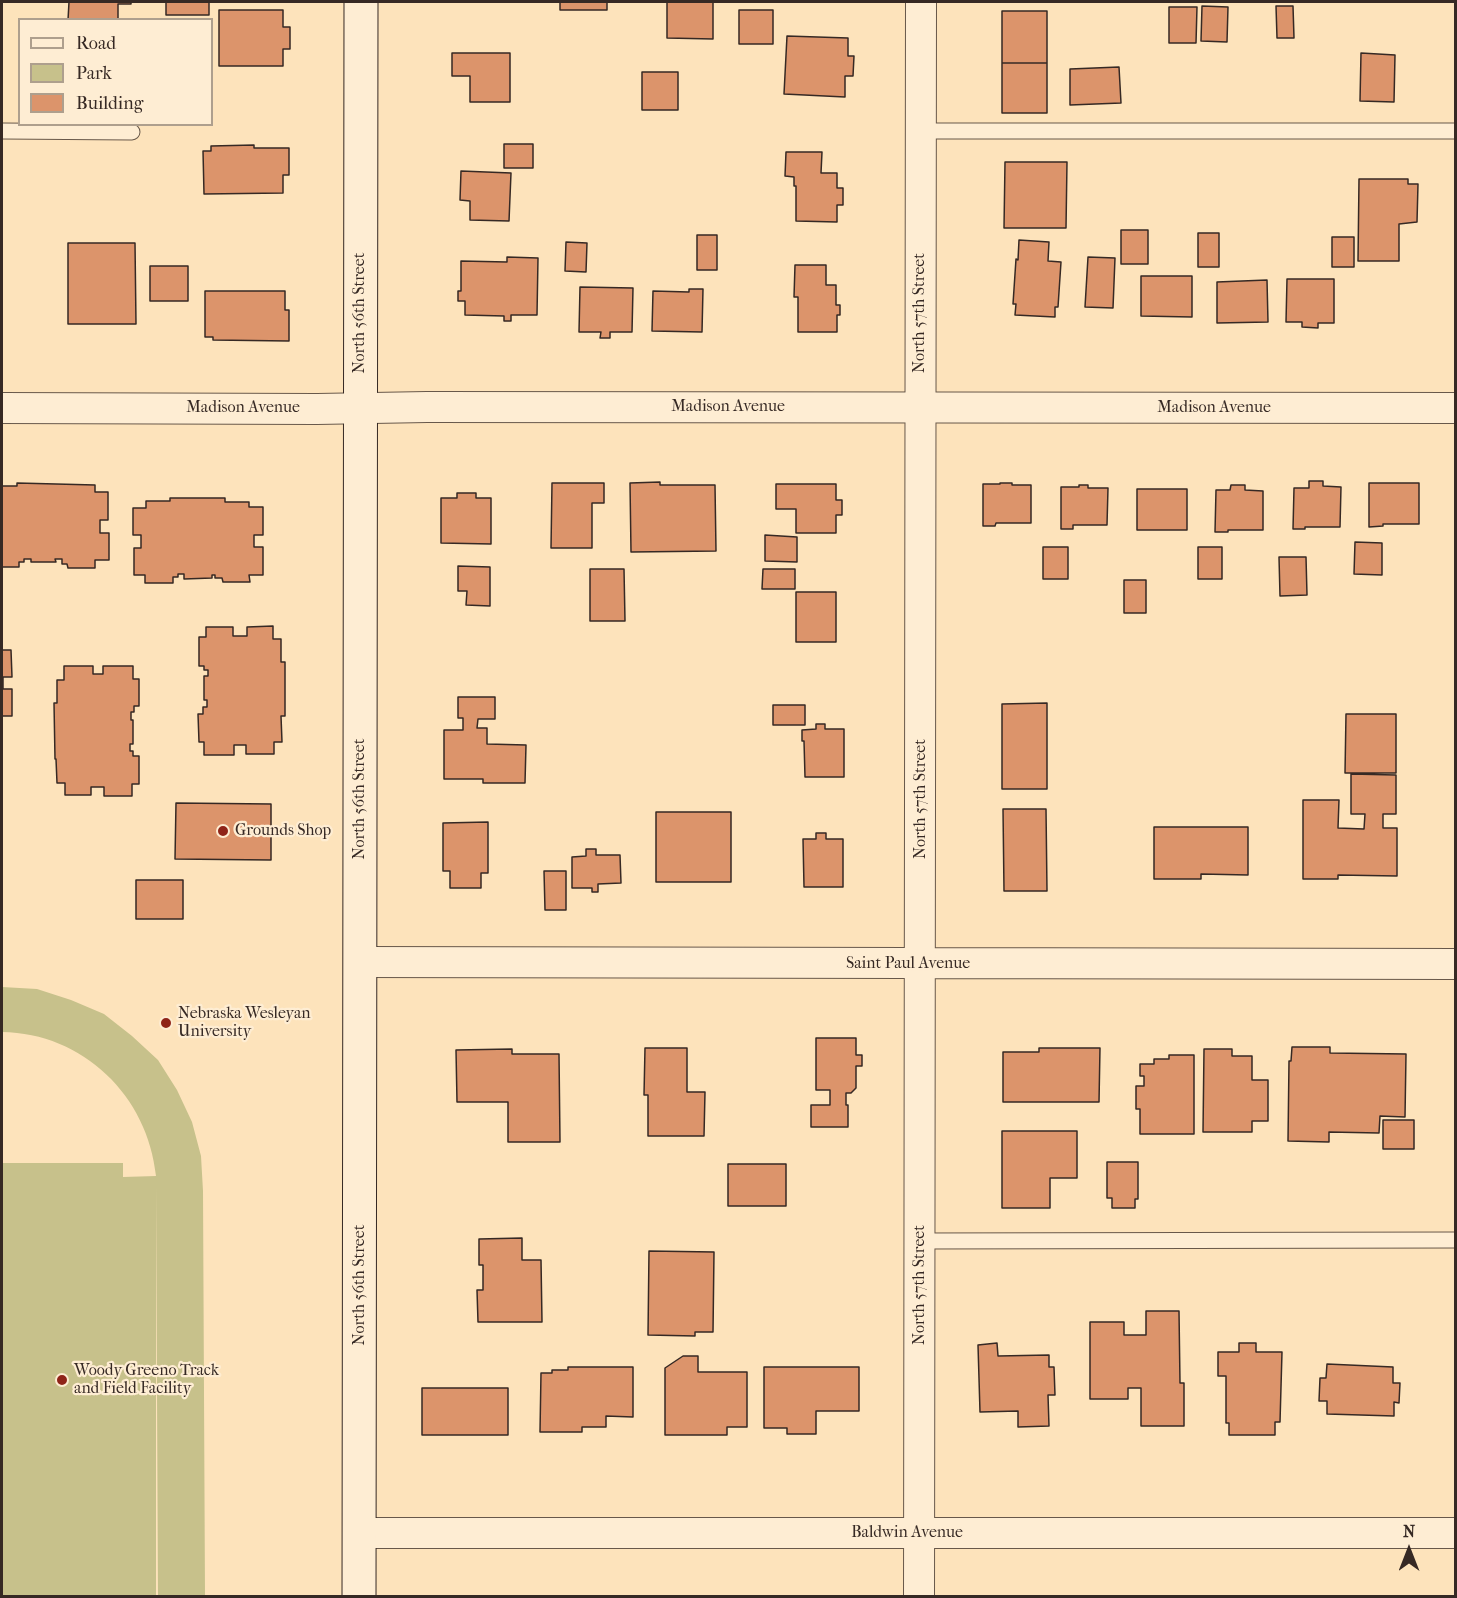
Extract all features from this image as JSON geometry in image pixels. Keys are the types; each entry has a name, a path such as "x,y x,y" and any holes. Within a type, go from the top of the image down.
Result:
{"main road":[{"name":"North 56th Street","path":"359,1596 361,2"}],"street":[{"name":"North 57th Street","path":"919,1596 921,2"},
{"name":"Madison Avenue","path":"2,408 1455,408"},
{"name":"Saint Paul Avenue","path":"360,962 1455,964"},
{"name":"Baldwin Avenue","path":"359,1533 1455,1533"}],"lane":[{"path":"2,131 132,132"},
{"path":"921,131 1455,132"},
{"path":"920,1241 1455,1240"}],"green space":[{"path":"2,987 37,989 104,1014 158,1060 177,1090 192,1122 201,1156 203,1191 205,1596 158,1596 156,1185 156,1596 2,1596 2,1163 123,1163 123,1177 156,1176 150,1147 140,1120 125,1096 106,1074 84,1057 59,1044 32,1035 2,1032"}],"building":[{"path":"69,2 131,2 131,4 118,4 118,18 68,18"},
{"path":"166,2 209,2 209,15 166,15"},
{"path":"560,2 607,2 607,10 560,10"},
{"path":"667,2 713,2 713,39 667,38"},
{"path":"1202,6 1228,7 1227,42 1201,41"},
{"path":"1276,6 1293,6 1294,38 1277,38"},
{"path":"1169,7 1197,7 1196,43 1169,43"},
{"path":"219,10 283,10 283,27 290,27 290,49 283,49 283,66 219,66"},
{"path":"739,10 773,10 773,44 739,44"},
{"path":"1002,11 1047,11 1047,63 1002,63"},
{"path":"787,36 848,38 848,56 854,56 853,76 845,76 845,97 784,94"},
{"path":"452,53 510,53 510,102 470,102 470,76 452,76"},
{"path":"1361,53 1395,55 1394,102 1360,101"},
{"path":"1002,63 1047,63 1047,113 1002,113"},
{"path":"1119,67 1121,103 1070,105 1070,69"},
{"path":"642,72 678,72 678,110 642,110"},
{"path":"504,144 533,144 533,168 504,168"},
{"path":"254,145 254,148 289,148 289,175 283,175 283,193 204,194 203,151 211,151 211,146"},
{"path":"786,152 822,152 821,173 837,173 837,188 843,188 843,205 837,205 837,222 796,221 796,186 794,186 794,177 785,176"},
{"path":"1005,162 1067,162 1066,228 1004,228"},
{"path":"461,171 511,173 509,221 470,220 470,201 460,200"},
{"path":"1359,179 1408,179 1408,184 1418,184 1417,222 1399,224 1399,261 1358,261"},
{"path":"1121,230 1148,230 1148,264 1121,264"},
{"path":"1198,233 1219,233 1219,267 1198,267"},
{"path":"697,235 717,235 717,270 697,270"},
{"path":"1332,237 1354,237 1354,267 1332,267"},
{"path":"1019,240 1049,242 1048,261 1061,262 1058,307 1055,307 1055,317 1015,315 1016,304 1013,304"},
{"path":"566,242 587,243 586,272 565,271"},
{"path":"68,243 135,243 136,324 68,324"},
{"path":"507,257 538,258 537,315 511,315 511,321 504,321 504,316 465,315 465,301 458,301 458,291 461,291 461,261 507,262"},
{"path":"1088,257 1115,258 1113,308 1085,307"},
{"path":"795,265 826,265 826,285 836,285 836,305 840,305 840,315 837,315 837,332 798,332 798,297 794,297"},
{"path":"150,266 188,266 188,301 150,301"},
{"path":"1141,276 1192,276 1192,317 1141,316"},
{"path":"1287,279 1334,279 1334,323 1318,323 1318,328 1302,327 1302,322 1286,322"},
{"path":"1267,280 1268,322 1217,323 1217,282"},
{"path":"580,287 633,288 632,332 610,332 610,338 600,338 601,332 579,332"},
{"path":"689,289 703,289 702,332 652,331 653,291 689,292"},
{"path":"205,291 285,291 285,310 289,310 289,341 213,340 213,337 205,337"},
{"path":"1309,481 1323,481 1323,486 1341,487 1340,527 1293,529 1294,488 1309,488"},
{"path":"660,482 660,485 715,485 716,551 631,552 630,483"},
{"path":"17,483 95,485 95,492 108,492 108,520 100,520 100,533 109,533 109,560 95,560 95,568 68,568 67,564 62,564 62,559 55,559 56,562 31,562 31,559 24,559 24,562 19,562 19,567 2,567 2,486 17,486"},
{"path":"552,483 604,483 604,503 592,503 592,548 551,548"},
{"path":"1369,483 1419,483 1419,524 1383,524 1383,526 1369,527"},
{"path":"776,484 836,484 836,500 842,500 842,515 836,515 836,533 796,533 796,509 776,509"},
{"path":"983,484 1031,485 1031,523 996,523 995,526 983,526"},
{"path":"1079,485 1088,485 1088,488 1108,488 1107,525 1073,525 1073,529 1061,529 1061,487 1079,487"},
{"path":"1231,485 1245,485 1245,490 1263,491 1263,530 1215,532 1216,490 1230,490"},
{"path":"1137,489 1187,489 1187,530 1137,530"},
{"path":"457,493 476,493 476,498 491,498 491,544 441,543 441,498 457,498"},
{"path":"170,498 225,498 225,502 249,502 249,507 263,507 263,535 254,535 254,547 263,547 263,575 249,575 250,582 223,582 222,578 215,578 215,575 212,575 212,578 184,579 184,574 178,574 178,577 173,577 173,583 145,583 145,575 134,575 134,548 141,548 141,535 133,535 133,508 146,508 146,501 170,501"},
{"path":"765,535 797,537 797,562 765,561"},
{"path":"1355,542 1382,543 1382,575 1354,574"},
{"path":"1043,547 1068,547 1068,579 1043,579"},
{"path":"1198,547 1222,547 1222,579 1198,579"},
{"path":"1279,557 1306,557 1307,595 1280,596"},
{"path":"458,566 490,567 490,606 466,605 467,591 458,591"},
{"path":"590,569 624,569 625,621 590,621"},
{"path":"763,569 795,569 795,589 762,589"},
{"path":"1124,580 1146,580 1146,613 1124,613"},
{"path":"796,592 836,592 836,642 796,642"},
{"path":"273,626 273,639 281,639 281,662 285,662 285,716 281,716 282,742 274,742 274,754 246,754 246,745 234,745 234,755 204,755 204,742 199,742 198,714 203,714 203,707 207,707 207,700 204,700 204,676 208,676 208,670 204,670 204,666 199,666 199,637 206,637 206,627 233,627 233,636 247,636 247,627"},
{"path":"2,650 11,650 12,677 3,677 3,689 12,689 12,716 2,716"},
{"path":"64,666 93,666 93,674 103,674 103,666 133,666 133,679 139,679 139,706 134,706 134,712 131,712 133,744 130,744 130,751 133,751 133,756 139,756 139,784 132,784 132,796 104,796 104,787 91,787 91,795 65,795 65,783 57,783 54,703 57,703 57,680 64,680"},
{"path":"458,697 495,697 495,719 478,719 477,728 487,728 487,744 526,745 525,783 483,783 483,779 444,779 444,730 463,730 463,718 458,718"},
{"path":"1047,703 1047,789 1002,789 1002,704"},
{"path":"773,705 805,705 805,725 773,725"},
{"path":"1346,714 1396,714 1396,773 1345,773"},
{"path":"816,724 825,724 825,729 844,729 844,777 805,777 802,730 816,729"},
{"path":"1351,774 1396,775 1396,814 1383,814 1383,828 1397,828 1397,876 1338,875 1338,879 1303,879 1303,800 1339,800 1338,828 1364,829 1365,814 1351,814"},
{"name":"Grounds Shop","path":"176,803 271,804 271,860 175,859"},
{"path":"1003,809 1046,809 1047,891 1004,891"},
{"path":"656,812 731,812 731,882 656,882"},
{"path":"488,822 488,873 481,873 481,888 450,888 450,871 443,871 443,823"},
{"path":"1154,827 1248,827 1248,875 1201,874 1201,879 1154,879"},
{"path":"816,833 826,833 826,839 843,839 843,887 804,887 803,839 816,839"},
{"path":"586,849 596,849 596,855 620,855 621,883 598,884 598,892 592,892 592,888 572,888 572,857 586,856"},
{"path":"544,871 566,871 566,910 545,910"},
{"path":"136,880 183,880 183,919 136,919"},
{"path":"816,1038 856,1038 856,1055 862,1055 862,1066 856,1066 856,1088 851,1093 846,1093 848,1127 811,1127 811,1105 830,1105 830,1090 816,1090"},
{"path":"1292,1047 1330,1047 1330,1053 1406,1054 1405,1117 1380,1116 1379,1133 1329,1132 1329,1142 1288,1141 1289,1061 1291,1061"},
{"path":"645,1048 687,1048 687,1092 705,1092 704,1136 648,1136 648,1095 644,1095"},
{"path":"1039,1048 1100,1048 1099,1102 1003,1102 1003,1052 1039,1052"},
{"path":"512,1049 512,1054 559,1054 560,1142 508,1142 508,1102 457,1102 456,1050"},
{"path":"1204,1049 1232,1049 1232,1056 1252,1056 1252,1080 1268,1080 1268,1121 1252,1121 1252,1132 1203,1132"},
{"path":"1169,1055 1194,1055 1194,1134 1140,1134 1140,1109 1136,1109 1136,1086 1144,1086 1144,1076 1140,1076 1140,1064 1154,1064 1154,1059 1169,1059"},
{"path":"1383,1120 1414,1120 1414,1149 1383,1149"},
{"path":"1002,1131 1077,1131 1077,1178 1050,1178 1050,1208 1002,1208"},
{"path":"1107,1162 1138,1162 1138,1199 1135,1199 1135,1208 1112,1208 1112,1198 1107,1198"},
{"path":"728,1164 786,1164 786,1206 728,1206"},
{"path":"522,1238 522,1260 541,1260 542,1322 478,1322 477,1290 483,1290 483,1265 479,1265 479,1239"},
{"path":"649,1251 714,1252 713,1332 695,1332 695,1336 648,1335"},
{"path":"1146,1311 1179,1311 1180,1383 1184,1383 1184,1426 1141,1426 1141,1388 1128,1388 1128,1399 1090,1399 1090,1322 1124,1322 1124,1335 1146,1335"},
{"path":"997,1343 998,1356 1049,1355 1049,1367 1054,1367 1055,1395 1048,1395 1049,1426 1018,1427 1018,1411 980,1412 978,1345"},
{"path":"1239,1343 1256,1343 1256,1352 1282,1352 1280,1422 1275,1422 1275,1435 1229,1435 1229,1423 1226,1423 1226,1376 1218,1376 1218,1352 1239,1352"},
{"path":"683,1356 698,1356 698,1372 747,1372 747,1427 727,1427 727,1435 665,1435 665,1368"},
{"path":"1327,1364 1393,1367 1393,1383 1400,1383 1399,1403 1394,1402 1394,1416 1327,1414 1327,1401 1319,1401 1320,1378 1326,1378"},
{"path":"568,1367 633,1367 633,1417 606,1416 606,1427 582,1427 582,1432 540,1432 541,1373 568,1370"},
{"path":"764,1367 859,1367 859,1411 816,1411 816,1434 787,1434 787,1428 764,1428"},
{"path":"422,1388 508,1388 508,1435 422,1435"}],"place":[{"name":"Grounds Shop","path":"223,831"},
{"name":"Nebraska Wesleyan University","path":"166,1023"},
{"name":"Woody Greeno Track and Field Facility","path":"62,1380"}]}
